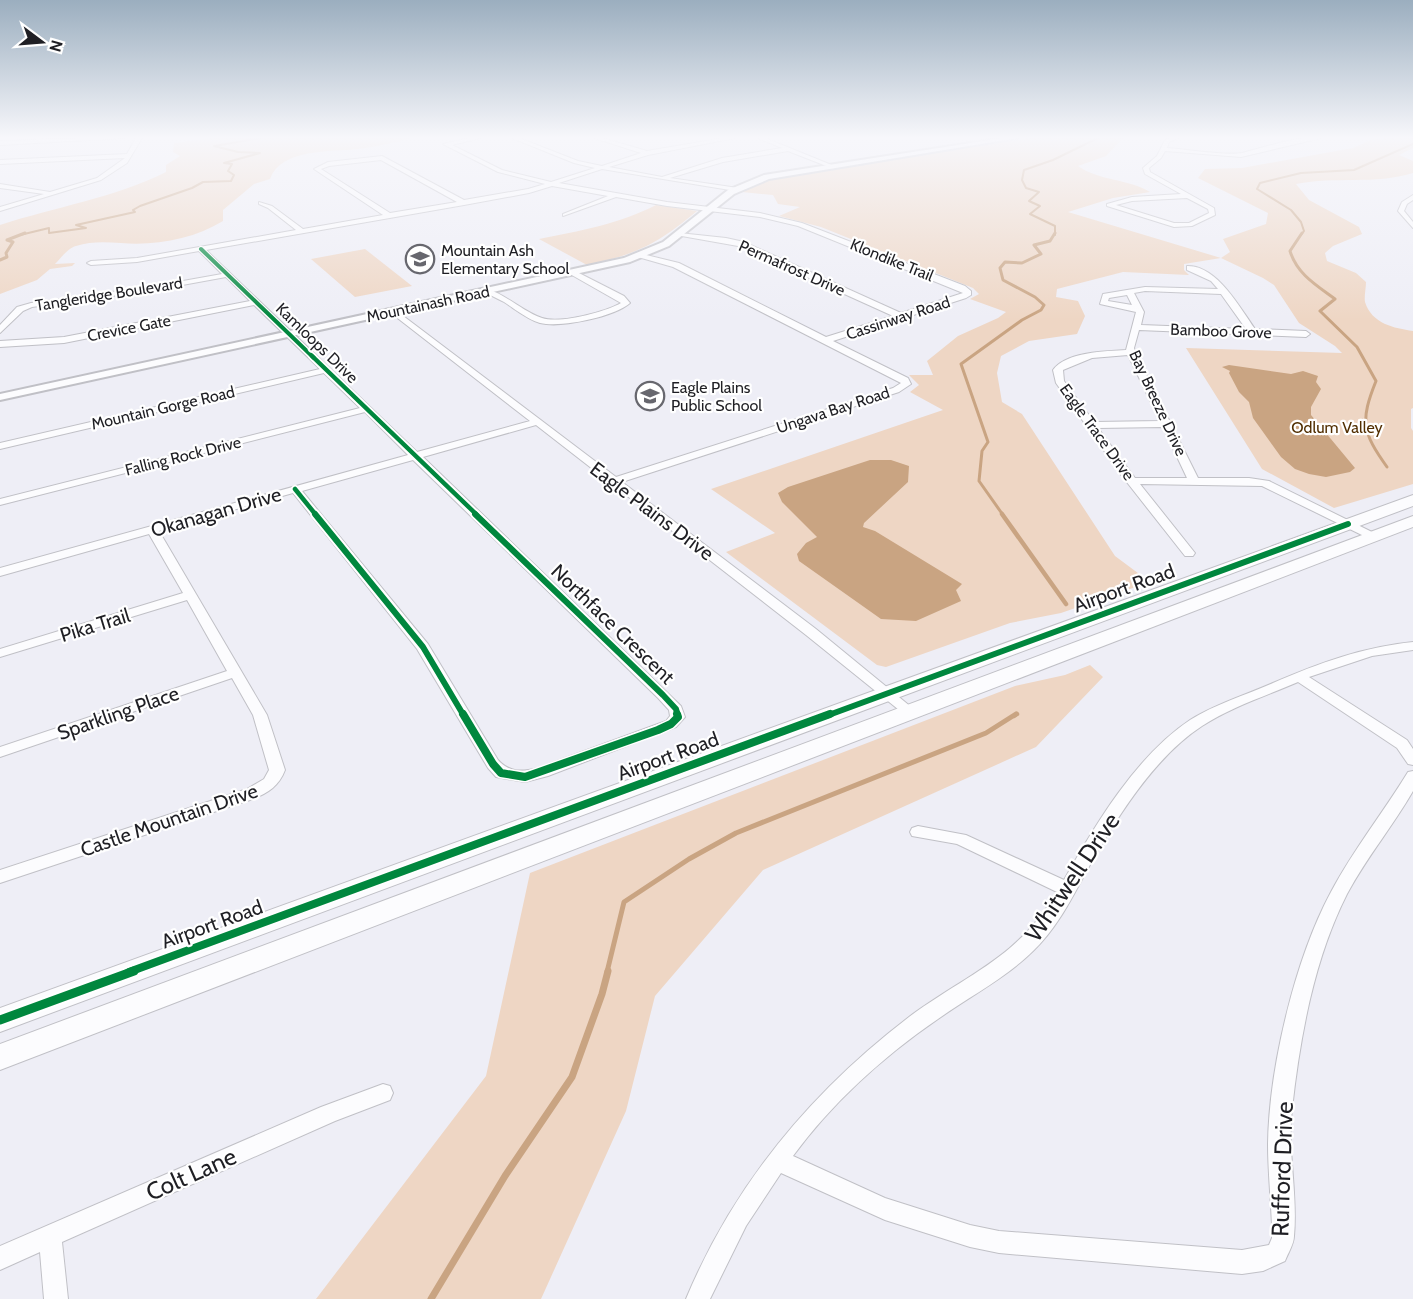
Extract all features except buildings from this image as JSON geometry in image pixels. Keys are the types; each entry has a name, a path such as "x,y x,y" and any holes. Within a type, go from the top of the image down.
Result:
{"main road":[{"name":"Airport Road","path":"0,1020 1413,500"},
{"name":"Airport Road","path":"0,1057 1413,520"}],"street":[{"path":"0,209 34,199"},
{"path":"363,199 390,216"},
{"path":"456,199 464,203"},
{"path":"91,263 137,260 488,199"},
{"path":"565,215 606,199"},
{"name":"Klondike Trail","path":"633,199 760,215 800,224 968,292"},
{"name":"Mountainash Road","path":"0,397 573,272 641,255 679,235 723,199"},
{"path":"1139,199 1109,205 1174,225 1190,225 1213,214 1211,208 1191,199"},
{"path":"1411,199 1403,205 1401,211 1413,226"},
{"path":"261,203 302,231"},
{"name":"Permafrost Drive","path":"679,235 741,244 901,316"},
{"name":"Kamloops Drive","path":"201,249 415,456"},
{"name":"Ungava Bay Road","path":"613,481 896,390 906,384 905,380 681,267 641,255"},
{"path":"1190,268 1213,278 1253,332"},
{"path":"487,291 501,295 537,319 546,322 623,306 626,303 573,272"},
{"name":"Tangleridge Boulevard","path":"0,330 20,309 31,305 155,288 227,274"},
{"path":"1136,308 1103,302 1106,296 1145,289 1224,292"},
{"name":"Bay Breeze Drive","path":"1129,291 1140,312 1130,348 1131,352 1194,480"},
{"name":"Cassinway Road","path":"826,340 963,296 968,292"},
{"name":"Crevice Gate","path":"0,344 64,340 256,302"},
{"name":"Eagle Plains Drive","path":"394,311 909,711"},
{"name":"Bamboo Grove","path":"1137,327 1306,334"},
{"name":"Eagle Trace Drive","path":"1131,352 1091,355 1059,368 1061,384 1132,481 1189,553"},
{"name":"Mountain Gorge Road","path":"0,446 325,370"},
{"name":"Falling Rock Drive","path":"0,502 366,409"},
{"name":"Okanagan Drive","path":"0,572 536,422"},
{"path":"1092,425 1167,424"},
{"name":"Northface Crescent","path":"295,489 423,647 493,764 501,773 512,777 525,777 543,772 671,724 678,717 676,709 663,695 415,456"},
{"path":"1132,481 1194,480 1265,483 1372,536"},
{"name":"Castle Mountain Drive","path":"0,877 266,788 274,779 277,770 260,715 152,530"},
{"name":"Pika Trail","path":"0,653 190,595"},
{"name":"Whitwell Drive","path":"698,1299 717,1255 777,1159 817,1110 862,1065 920,1020 995,970 1027,946 1042,931 1119,806 1186,730 1206,718 1299,677 1363,652 1413,646"},
{"name":"Sparkling Place","path":"0,752 234,673"},
{"path":"1299,677 1402,744 1413,760"},
{"name":"Rufford Drive","path":"777,1159 821,1183 938,1229 965,1236 999,1242 1242,1262 1263,1259 1277,1253 1283,1238 1279,1140 1292,1043 1305,989 1324,930 1338,897 1353,869 1401,799 1413,776"},
{"path":"918,832 960,839 1066,889"},
{"name":"Colt Lane","path":"0,1258 328,1114 383,1093"},
{"path":"50,1236 56,1299"}],"green space":[{"path":"92,199 237,199 223,210 223,221 200,232 161,242 134,244 98,242 76,246 67,251 55,264 75,263 72,266 50,269 37,280 0,294 0,225"},
{"path":"775,199 1111,199 1068,212 1221,258 1184,264 1184,270 1189,275 1123,272 1057,289 1056,297 1078,301 1085,316 1077,334 1029,341 1001,356 997,373 1002,402 1022,414 1115,556 1150,582 1061,613 1010,623 886,667 877,665 726,552 775,533 711,489 943,410 910,392 919,385 909,375 933,375 927,361 958,336 1006,312 970,299 979,294 973,288 821,227 779,216 800,207 778,204"},
{"name":"Odlum Valley","path":"1239,199 1308,199 1359,227 1362,234 1333,246 1325,253 1327,261 1356,273 1366,282 1365,302 1378,320 1384,324 1413,331 1411,428 1413,431 1413,484 1334,508 1262,469 1186,348 1342,353 1299,323 1274,285 1221,258 1230,252 1223,239 1266,224 1268,213"},
{"path":"656,205 697,211 658,240 634,252 587,265 539,239 613,222"},
{"path":"365,249 412,286 355,297 311,259"},
{"path":"1090,665 1103,677 1036,747 763,870 655,996 626,1111 541,1299 316,1299 486,1076 530,873 1015,686 1065,675"}],"shaded area":[{"path":"1229,365 1291,374 1303,371 1318,376 1316,382 1321,389 1311,407 1311,415 1355,468 1350,472 1326,477 1295,469 1281,457 1253,418 1249,402 1239,392 1230,371 1222,367"},
{"path":"870,460 891,460 909,466 908,482 864,523 863,527 875,531 962,584 956,590 961,601 916,621 881,619 799,561 797,554 806,543 817,537 782,502 778,493 788,487"}],"waterway":[{"path":"20,235 49,228 49,233 86,228 76,225 135,212 133,210 140,206 161,199"},
{"path":"1032,199 1029,201 1040,206 1030,214 1055,226 1055,233"},
{"path":"1273,199 1291,210 1301,222 1304,231 1301,235"},
{"path":"0,260 7,257 6,253 13,242 7,240 25,233"},
{"path":"1003,515 979,481 982,451 988,442 961,364 1022,320 1041,310 1044,305 1035,297 1003,280 1000,268 1005,262 1022,263 1041,254 1034,245 1050,241 1055,233"},
{"path":"1302,233 1290,251 1293,259 1302,273 1335,299 1320,311 1357,347 1376,381 1367,406 1366,426 1372,444 1387,467"},
{"path":"1002,514 1066,604"},
{"path":"607,972 624,902 689,859 736,833 986,733 1016,714"},
{"path":"431,1299 505,1176 572,1077 608,971"}],"cycle path":[{"path":"201,249 663,695 676,709 678,717 671,724 658,730 543,772 525,777 501,773 493,764 423,647 295,489"},
{"path":"0,1020 1348,524"}],"place":[{"name":"Mountain Ash Elementary School","path":"420,259"},
{"name":"Eagle Plains Public School","path":"650,396"}]}
